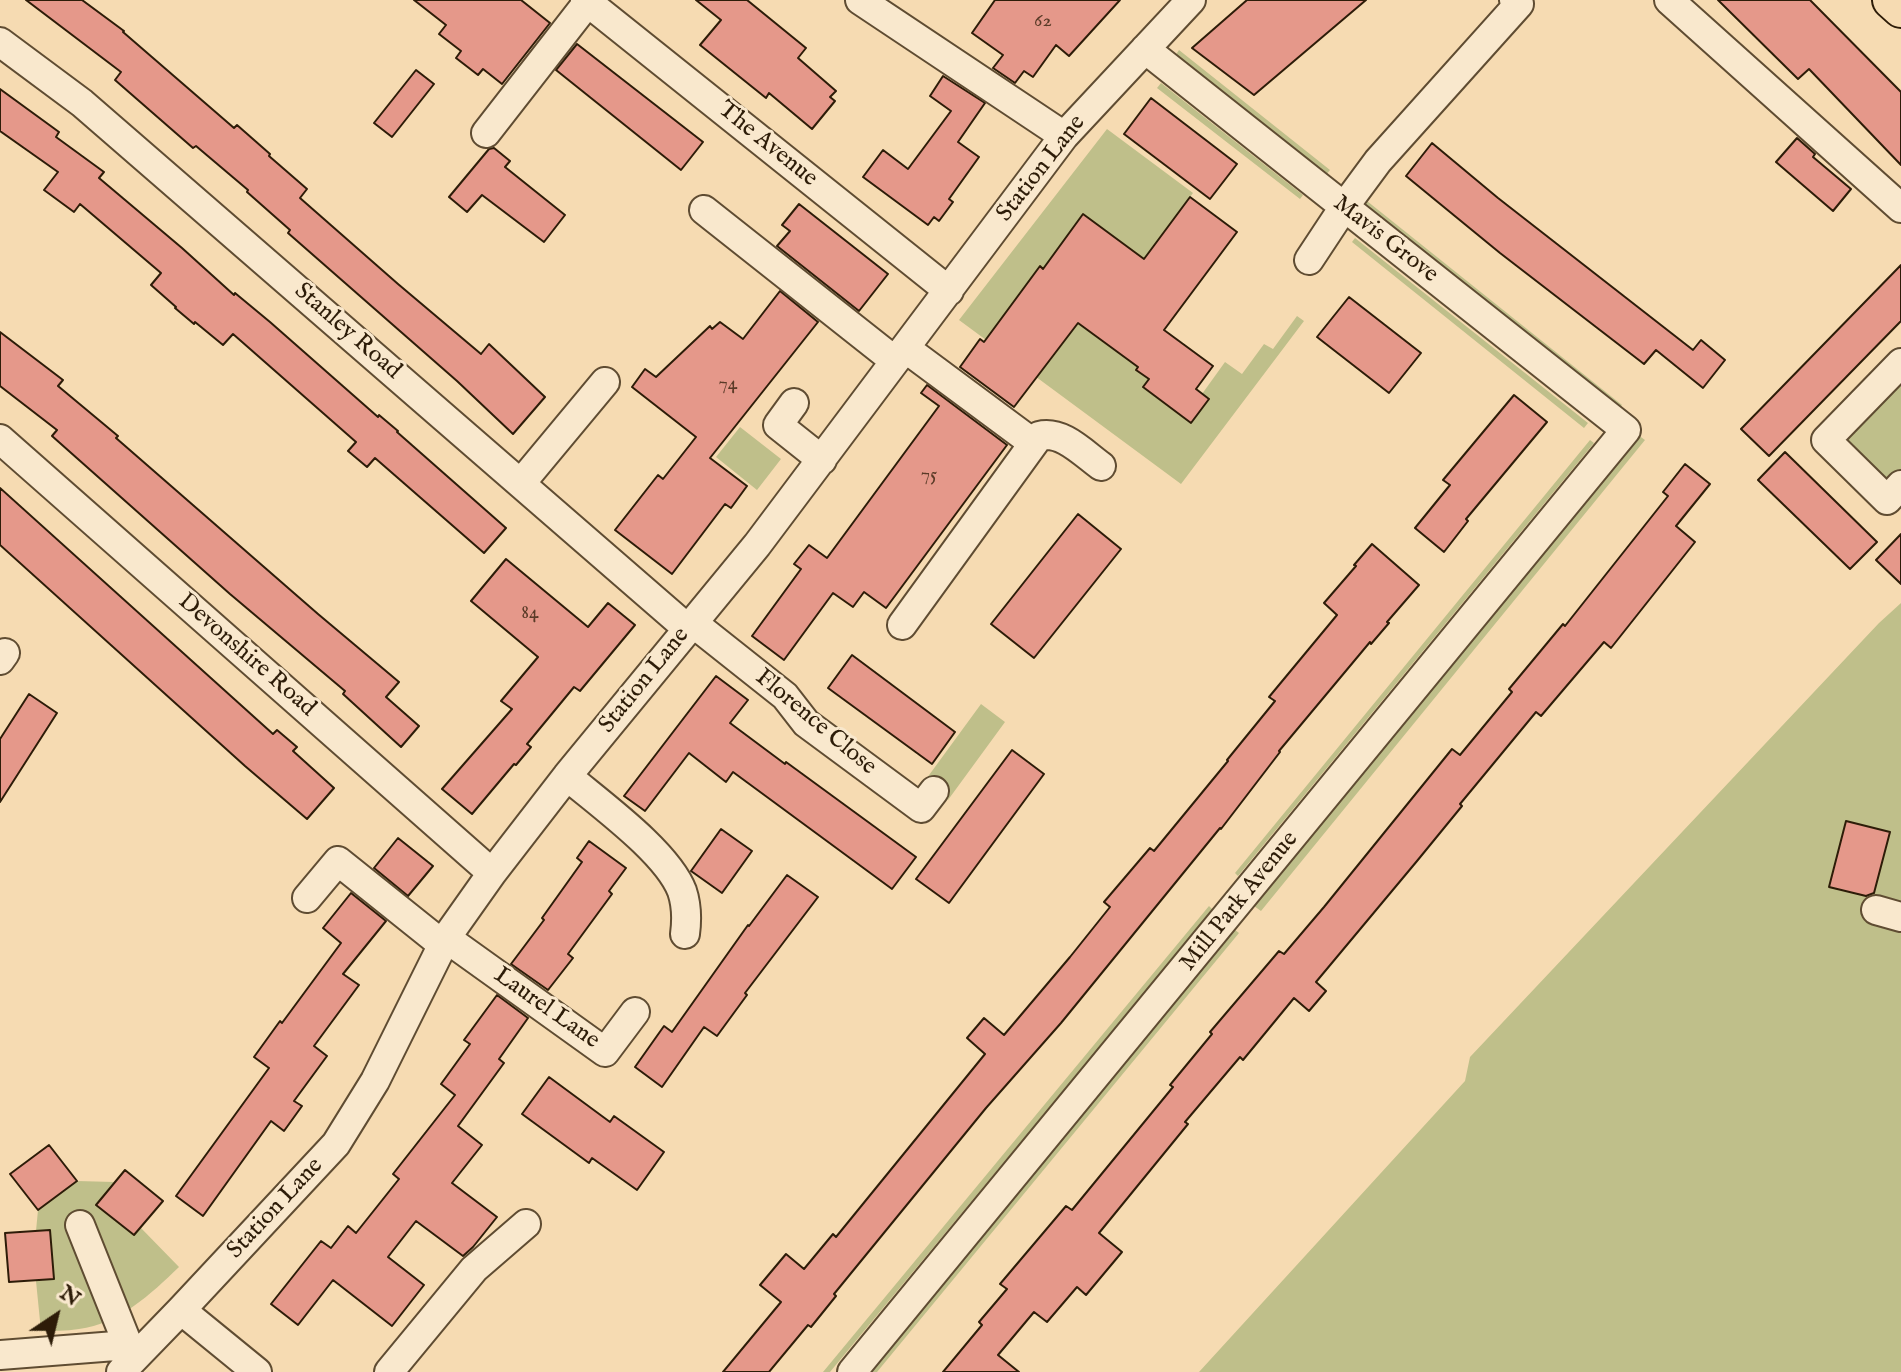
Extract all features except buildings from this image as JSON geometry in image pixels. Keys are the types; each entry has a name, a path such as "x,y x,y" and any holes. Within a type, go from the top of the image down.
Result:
{"main road":[{"path":"1891,0 1901,9"}],"street":[{"path":"860,0 1064,136"},
{"name":"Station Lane","path":"131,1355 181,1310 336,1144 375,1081 445,942 492,873 567,776 757,545 1064,136 1191,0"},
{"path":"1309,260 1378,161 1519,4 1514,0"},
{"path":"1669,0 1901,208"},
{"path":"486,133 587,1"},
{"name":"The Avenue","path":"587,1 949,291"},
{"name":"Stanley Road","path":"0,42 82,103 690,626"},
{"name":"Mavis Grove","path":"1145,49 1626,430"},
{"path":"704,210 900,354 1033,443"},
{"path":"1901,363 1826,440 1887,500 1901,485"},
{"path":"521,483 605,382"},
{"path":"794,403 778,425 822,460"},
{"name":"Mill Park Avenue","path":"852,1372 1626,430"},
{"path":"902,625 1039,436 1048,434 1061,437 1101,466"},
{"name":"Devonshire Road","path":"0,439 492,873"},
{"name":"Florence Close","path":"690,626 785,696 806,723 921,808 934,791"},
{"path":"567,776 655,851 672,873 681,889 687,912 685,934"},
{"path":"307,898 338,861 445,942"},
{"name":"Laurel Lane","path":"445,942 605,1052 635,1012"},
{"path":"389,1372 474,1269 526,1224"},
{"path":"0,1355 131,1355 80,1225"},
{"path":"181,1310 257,1372"}],"green space":[{"path":"1179,50 1330,170 1325,176 1175,56"},
{"path":"1161,83 1303,195 1300,199 1157,88"},
{"path":"1107,129 1193,193 1125,284 1065,285 1040,267 991,333 1039,352 1050,361 1078,323 1118,353 1144,359 1136,369 1149,379 1144,387 1191,423 1209,400 1202,394 1225,362 1242,374 1264,344 1273,349 1297,316 1304,321 1181,484 959,320"},
{"path":"1367,201 1622,405 1618,409 1363,206"},
{"path":"1355,238 1588,423 1584,428 1352,242"},
{"path":"1901,375 1901,470 1885,487 1837,441"},
{"path":"740,427 781,459 757,490 716,457"},
{"path":"1638,435 1645,440 1261,911 1254,906"},
{"path":"1590,440 1594,443 1238,876 1235,873"},
{"path":"1901,603 1901,1372 1199,1372 1465,1081 1470,1057"},
{"path":"981,704 1005,722 948,800 924,782"},
{"path":"1209,906 1213,910 830,1372 823,1372"},
{"path":"1235,930 1239,933 877,1372 870,1372"},
{"path":"77,1181 114,1182 97,1205 134,1235 141,1228 179,1267 146,1297 108,1321 79,1329 41,1331 36,1281 53,1279 50,1231 36,1231 38,1210"}]}
